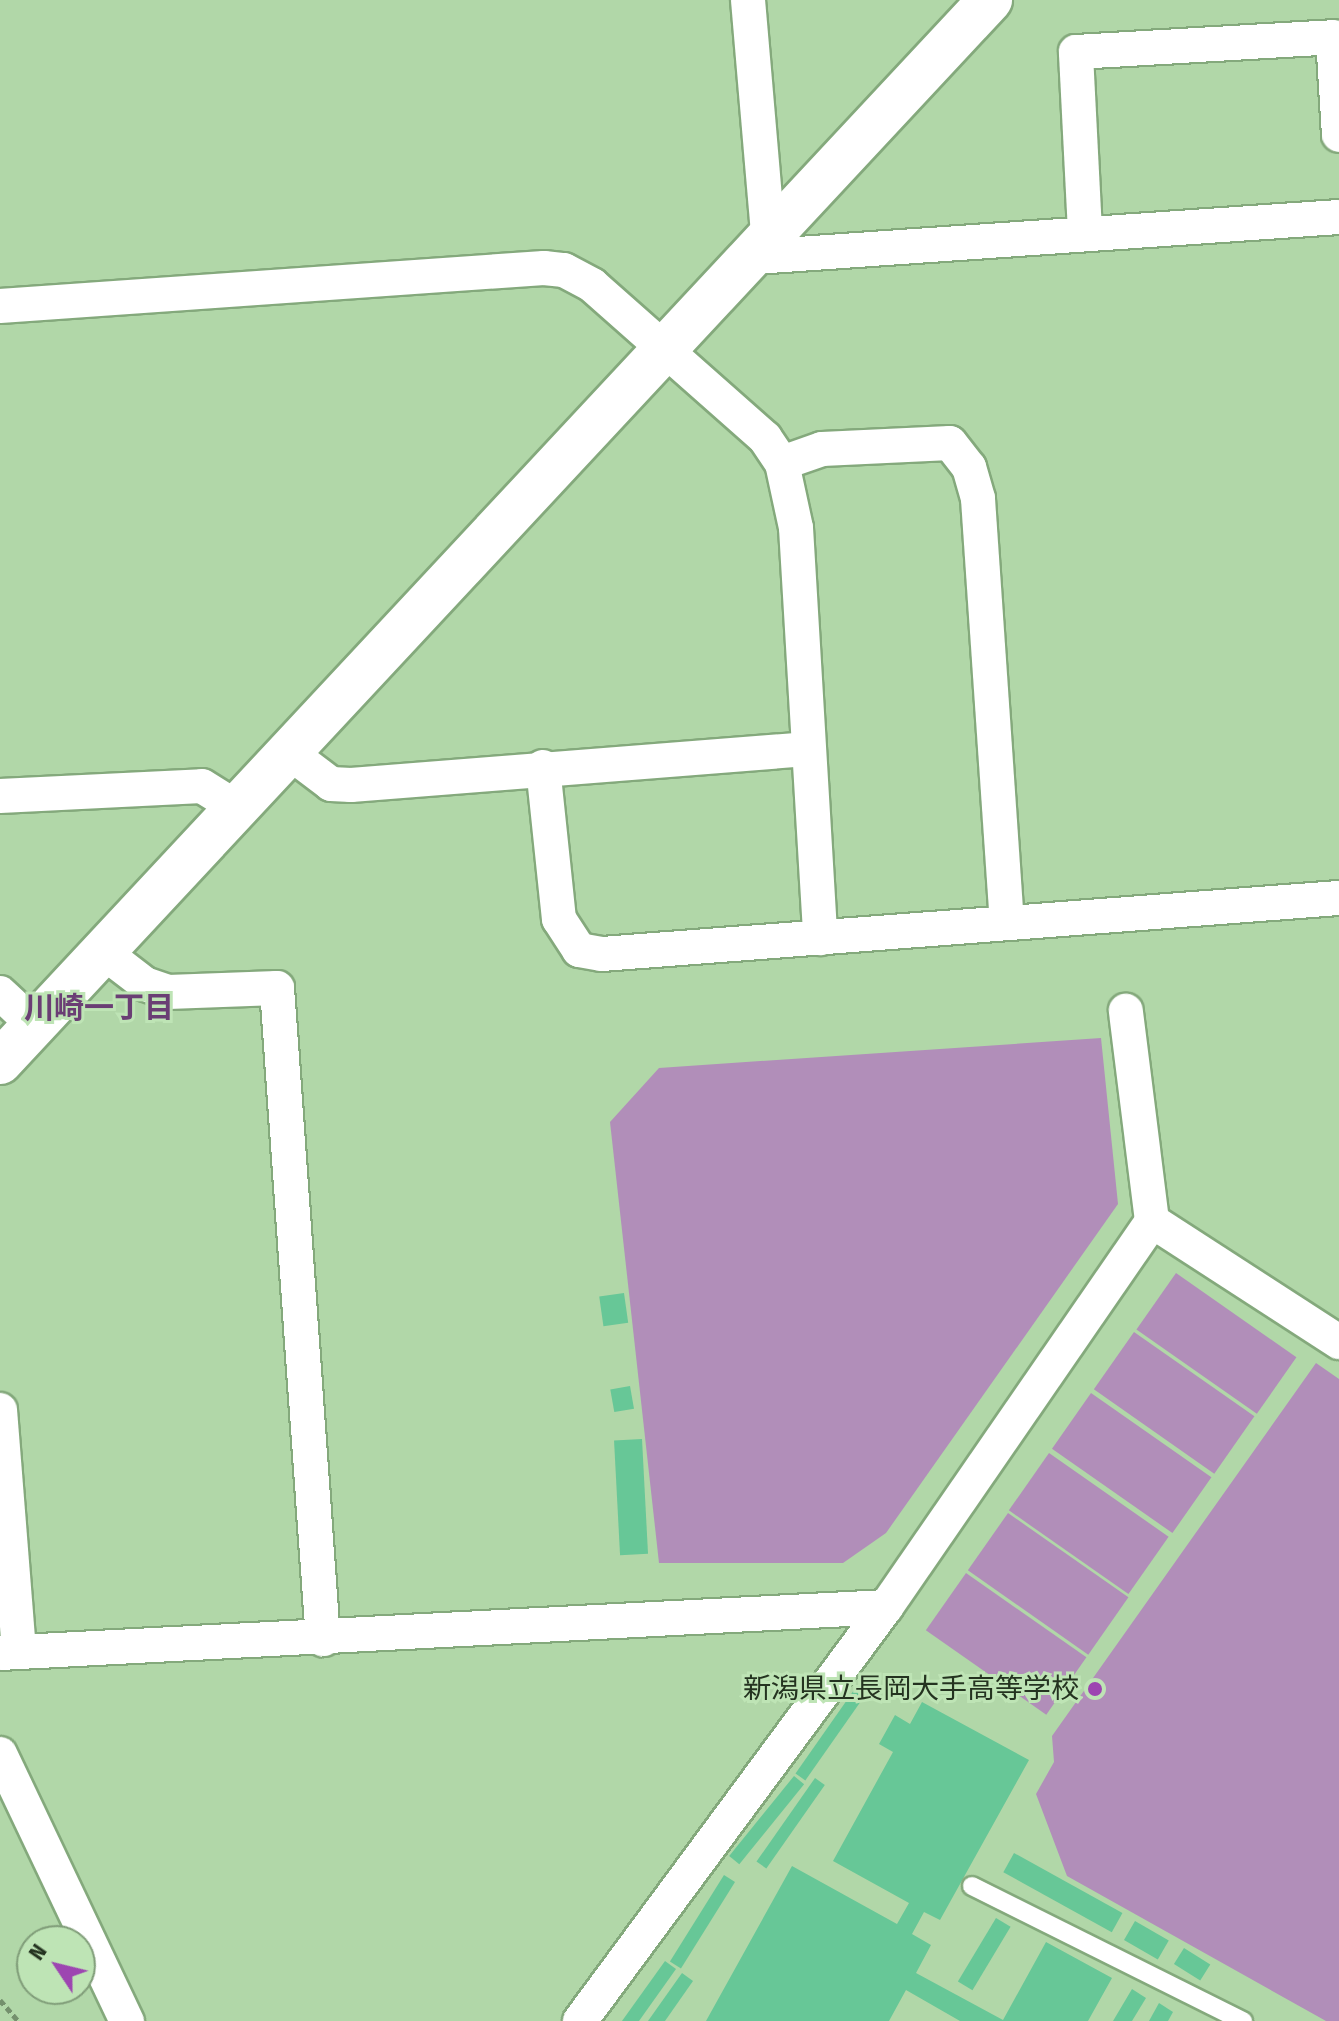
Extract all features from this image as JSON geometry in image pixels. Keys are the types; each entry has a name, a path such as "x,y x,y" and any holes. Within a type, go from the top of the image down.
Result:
{"street":[{"path":"748,0 762,246"},
{"path":"0,1062 236,807 670,351 762,246 990,0"},
{"path":"1085,232 1076,52 1333,37 1339,135"},
{"path":"762,246 1339,217"},
{"path":"0,306 564,270 670,351 765,438 782,463 796,528 820,938"},
{"path":"782,463 822,449 950,443 969,467 978,499 1007,921"},
{"path":"290,753 331,784 351,785 543,767 807,749"},
{"path":"543,767 559,919 579,950 820,938 1007,921 1339,898"},
{"path":"0,796 202,786 236,807"},
{"path":"102,951 145,984 168,992 277,988 323,1639"},
{"path":"0,993 34,1025"},
{"path":"580,2021 886,1607 1152,1221 1126,1011"},
{"path":"1152,1221 1339,1342"},
{"path":"0,1410 10,1652 323,1639 886,1607"},
{"path":"0,1754 127,2021"}],"lane":[{"path":"972,1886 1243,2021"}],"path":[{"path":"0,2000 18,2021"}],"shaded area":[{"path":"1101,1038 1118,1204 886,1533 843,1563 659,1563 610,1122 659,1068"},
{"path":"1176,1273 1296,1357 1257,1414 1136,1330"},
{"path":"1134,1332 1254,1416 1214,1474 1094,1389"},
{"path":"1316,1363 1339,1379 1339,2021 1326,2021 1067,1876 1036,1794 1054,1762 1052,1736"},
{"path":"1091,1393 1211,1477 1172,1533 1052,1449"},
{"path":"1049,1453 1169,1537 1128,1594 1009,1510"},
{"path":"1008,1513 1128,1597 1088,1655 968,1570"},
{"path":"966,1573 1086,1657 1046,1715 926,1630"}],"building":[{"path":"624,1293 628,1323 603,1326 599,1296"},
{"path":"630,1386 634,1409 614,1412 610,1389"},
{"path":"642,1439 648,1554 620,1555 614,1440"},
{"path":"854,1690 864,1697 805,1780 795,1774"},
{"path":"922,1702 1029,1760 940,1920 924,1912 912,1934 931,1945 916,1973 1003,2020 1046,1942 1112,1978 1088,2021 960,2021 906,1990 889,2021 706,2021 792,1866 897,1924 909,1903 833,1861 893,1752 879,1744 895,1715 910,1724"},
{"path":"794,1776 804,1784 739,1864 729,1856"},
{"path":"815,1778 825,1785 766,1868 756,1862"},
{"path":"1014,1853 1122,1913 1112,1932 1003,1872"},
{"path":"724,1875 735,1882 681,1968 670,1962"},
{"path":"996,1918 1011,1927 972,1990 958,1981"},
{"path":"1135,1921 1169,1940 1158,1960 1124,1940"},
{"path":"1184,1948 1210,1964 1200,1981 1174,1964"},
{"path":"665,1961 676,1969 639,2021 622,2021"},
{"path":"682,1973 693,1981 665,2021 648,2021"},
{"path":"1132,1989 1146,1998 1132,2021 1113,2021"},
{"path":"1159,2003 1173,2012 1168,2021 1149,2021"}],"place":[{"name":"新潟県立長岡大手高等学校","path":"1095,1689"}],"district":[{"name":"川崎一丁目","path":"99,1008"}]}
